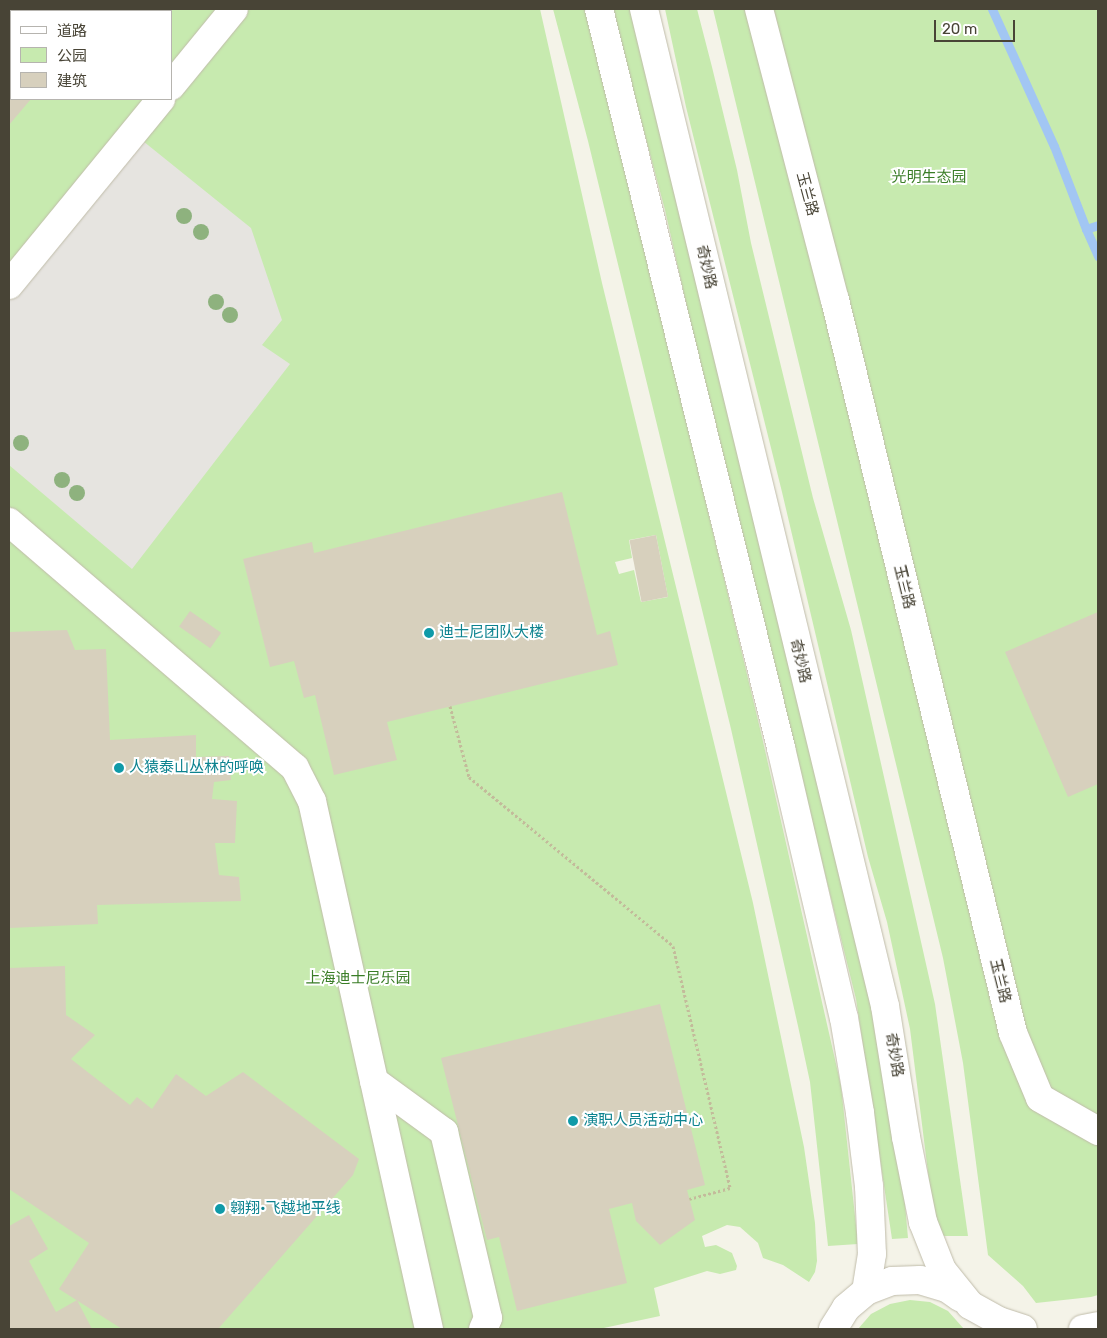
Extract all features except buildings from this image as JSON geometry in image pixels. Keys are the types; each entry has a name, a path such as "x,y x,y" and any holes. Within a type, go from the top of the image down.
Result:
{"street":[{"path":"172,85 234,9"},
{"path":"599,9 781,748 844,1018 860,1113 870,1205 872,1254 866,1291"},
{"name":"奇妙路","path":"644,9 885,1006 908,1147 923,1222 942,1270 970,1304"},
{"name":"玉兰路","path":"759,9 834,300 1013,1033 1040,1098 1098,1131"},
{"path":"9,286 160,100"},
{"path":"9,522 295,768 312,800 429,1329"},
{"path":"374,1081 444,1132 488,1318 483,1329"},
{"path":"833,1329 846,1308 866,1291 892,1281 920,1280 947,1288 999,1321 1023,1329"},
{"path":"970,1304 985,1329"},
{"path":"1083,1329 1098,1326"}],"path":[{"path":"450,706 469,777 673,946 730,1188 689,1199"}],"green space":[{"name":"上海迪士尼乐园","path":"9,9 540,9 602,283 753,903 804,1147 815,1223 817,1261 815,1272 809,1282 783,1265 763,1258 758,1243 740,1227 727,1225 702,1236 705,1247 716,1245 732,1253 737,1266 736,1270 720,1274 707,1271 654,1288 660,1316 599,1329 9,1329","holes":["656,535 668,597 641,602 634,570 619,574 615,562 632,558 629,540"]},
{"path":"553,9 585,9 618,135 762,737 841,1086 858,1244 828,1246 810,1082 798,1026 731,729 588,141"},
{"path":"611,9 632,9 878,1024 902,1170 908,1238 892,1239 856,999 711,414 665,210"},
{"path":"665,9 697,9 712,67 737,170 751,243 813,498 851,630 935,1004 968,1236 936,1236 910,1029 887,922 868,857 782,492 686,107"},
{"name":"光明生态园","path":"713,9 1098,9 1098,1295 1036,1303 1023,1286 988,1255 963,1063 943,958"},
{"path":"910,1300 930,1302 948,1311 964,1329 858,1329 871,1314 890,1304"}],"shaded area":[{"path":"133,133 251,228 282,320 262,345 290,364 132,569 9,465 9,285"}],"water":[{"path":"50,9 150,9 150,10"}],"waterway":[{"path":"992,9 1054,146 1086,229 1098,225"},
{"path":"1086,229 1098,256"}],"place":[{"name":"迪士尼团队大楼","path":"429,633"},
{"name":"人猿泰山丛林的呼唤","path":"119,768"},
{"name":"演职人员活动中心","path":"573,1121"},
{"name":"翱翔•飞越地平线","path":"220,1209"}]}
